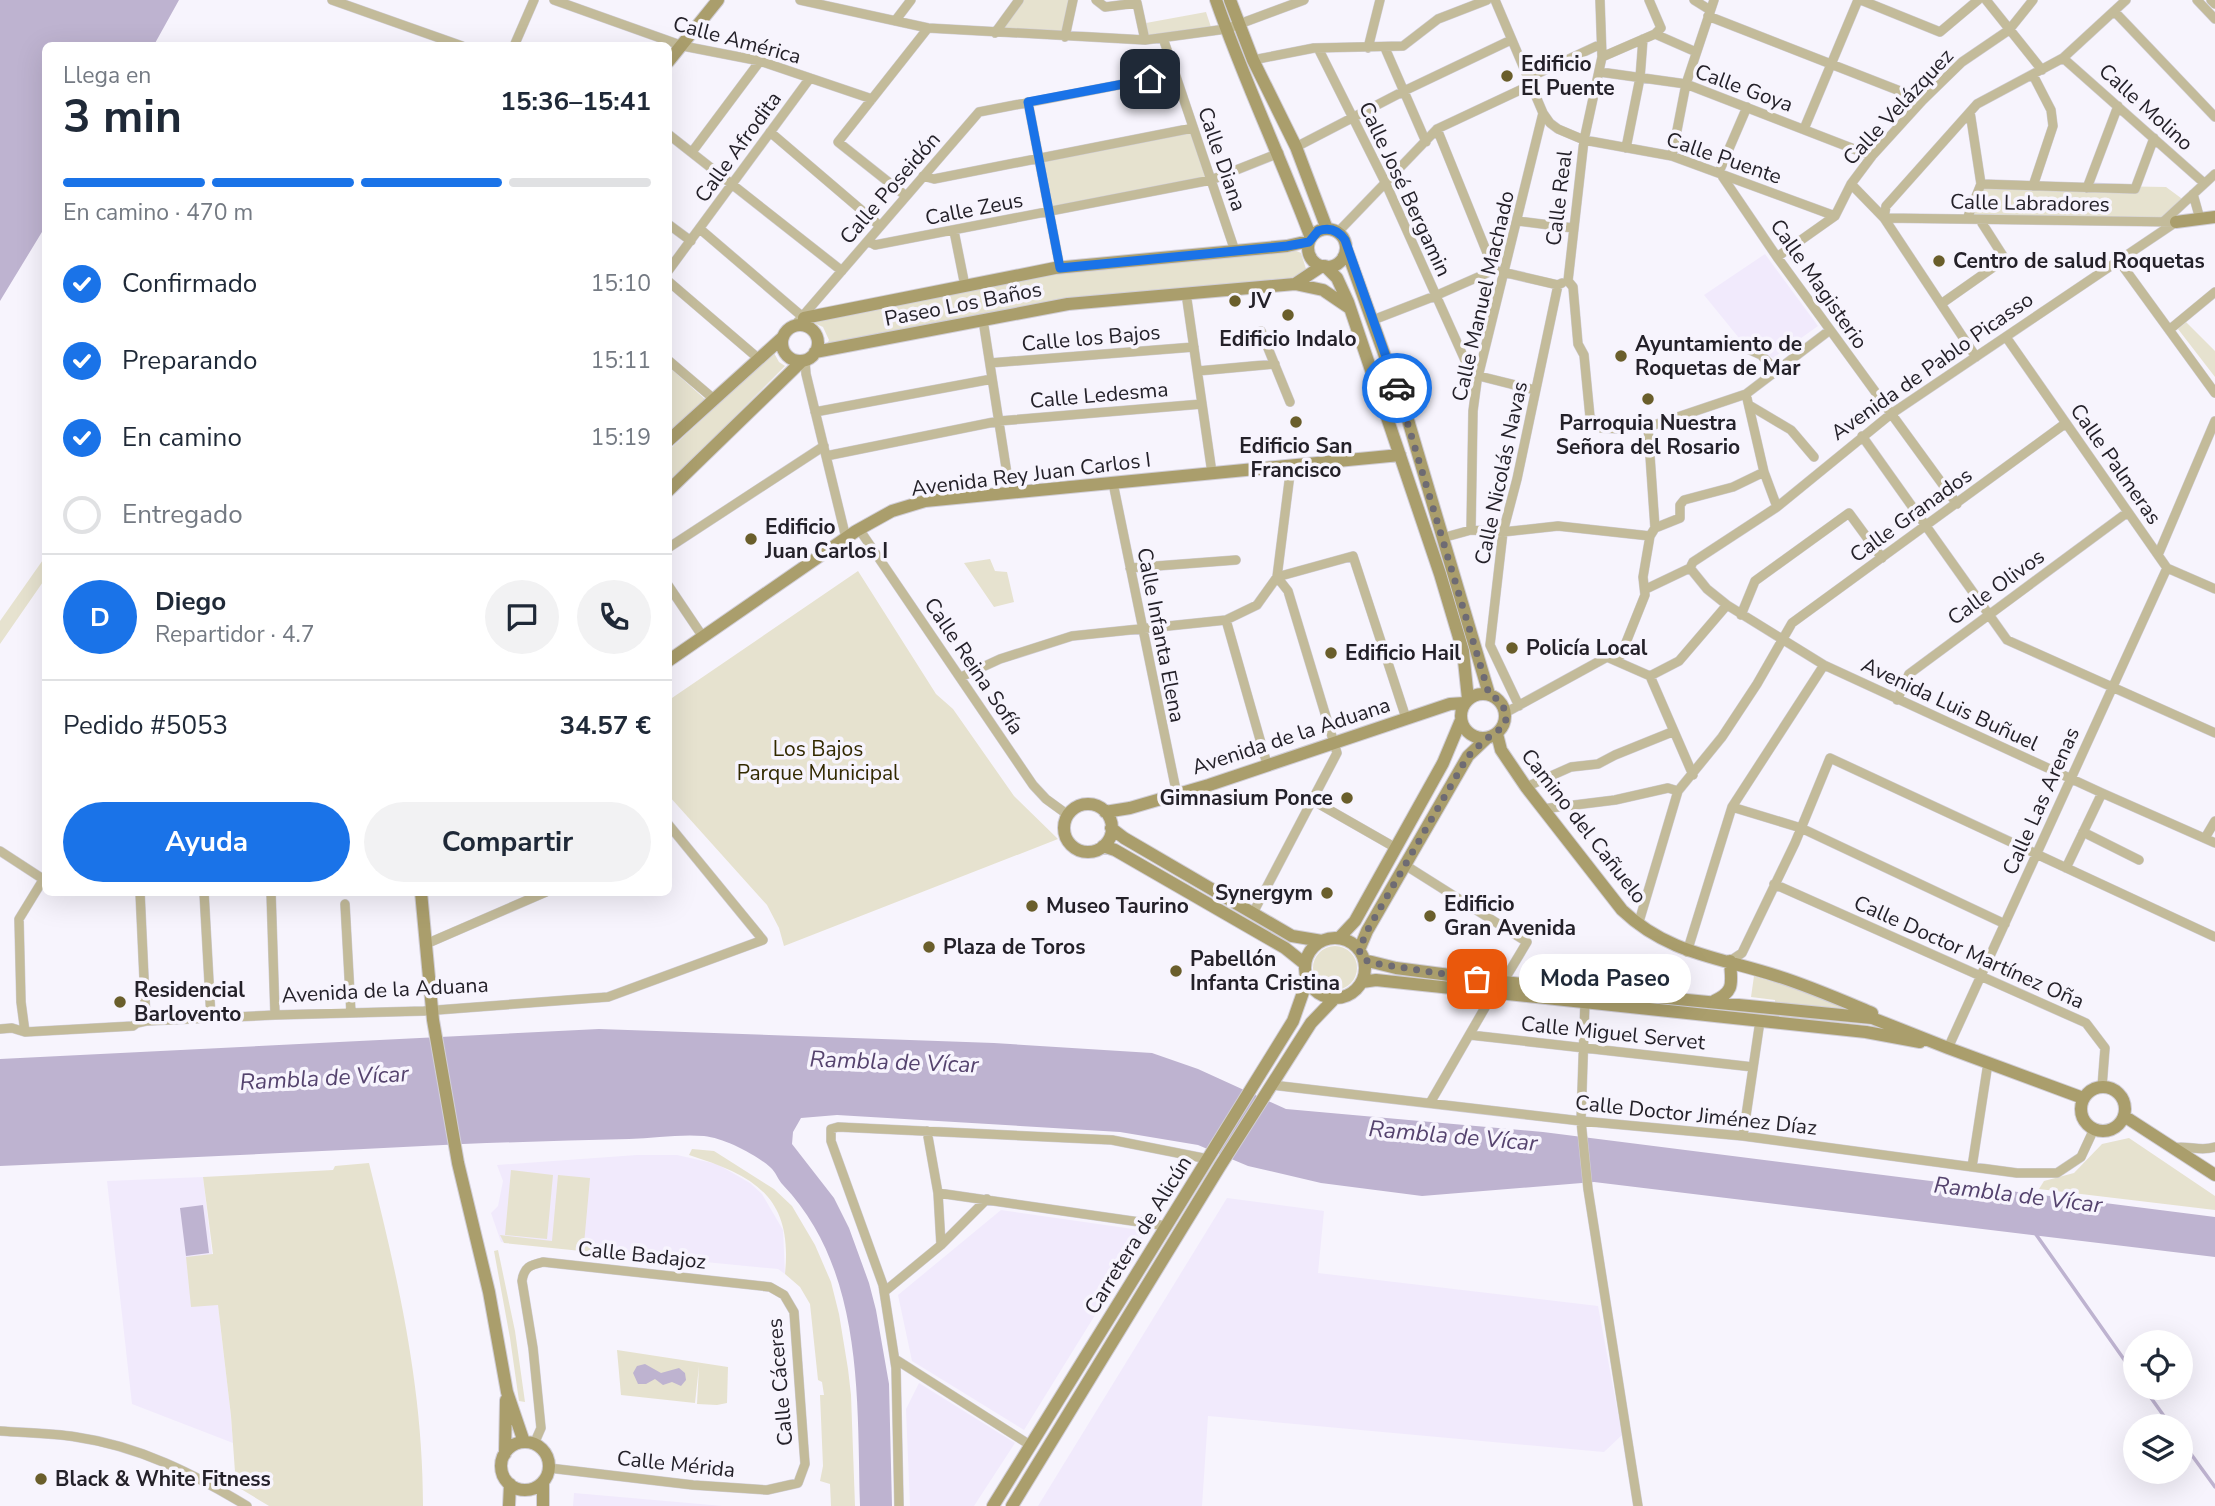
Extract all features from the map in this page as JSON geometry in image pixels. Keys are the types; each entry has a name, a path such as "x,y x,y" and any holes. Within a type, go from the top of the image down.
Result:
{"street":[{"path":"332,0 451,42"},
{"path":"516,42 534,0"},
{"name":"Calle América","path":"554,0 672,42"},
{"path":"672,58 718,0"},
{"path":"804,0 928,29 1145,40 1226,29 1240,25 1281,4 1304,0"},
{"path":"895,21 911,0"},
{"path":"995,33 1019,0"},
{"path":"1065,37 1073,0"},
{"path":"1096,0 1105,6 1137,3 1145,40"},
{"path":"1216,0 1279,153 1310,239 1310,255 1337,278 1351,310 1440,574 1462,651 1466,701 1444,763 1355,921 1339,939"},
{"path":"1230,0 1253,60 1296,147 1332,230 1345,240 1408,420 1489,694"},
{"path":"1368,48 1380,0"},
{"path":"1253,60 1318,48 1403,47 1438,19 1487,0"},
{"path":"1495,0 1544,113"},
{"name":"Calle Real","path":"1600,0 1602,57 1584,139 1568,281 1573,287 1578,344 1584,355 1590,417 1601,428 1624,429 1646,423 1648,427 1746,394 1830,330"},
{"path":"1602,57 1655,34 1661,28 1649,0"},
{"path":"1694,0 1831,64 1923,100"},
{"path":"1804,130 1859,0 1940,32 1978,0"},
{"path":"1986,0 2038,73 2050,110 2053,126 2033,186"},
{"name":"Calle Velázquez","path":"1835,216 1851,184 1872,156 1923,100 1962,62 2009,30 2033,0"},
{"path":"1884,218 1886,206 1978,104 2063,58 2126,0"},
{"path":"2197,0 2215,19"},
{"path":"2211,0 2215,4"},
{"path":"1672,156 1686,84 1711,9"},
{"path":"2114,11 2215,117"},
{"path":"906,196 838,142 928,29"},
{"path":"1655,34 1696,52"},
{"name":"Calle Diana","path":"1163,38 1235,251"},
{"path":"1626,148 1640,78 1643,39"},
{"path":"1296,147 1511,40"},
{"name":"Calle América","path":"672,42 760,61 872,99"},
{"path":"1310,239 1318,231 1332,230 1386,184 1437,129 1601,44"},
{"name":"Calle José Bergamin","path":"1318,48 1386,184 1473,378 1478,379"},
{"path":"1385,48 1426,142"},
{"name":"Calle Molino","path":"2063,58 2204,183"},
{"path":"692,152 760,61"},
{"name":"Calle Goya","path":"1600,72 1686,84 1872,156"},
{"name":"Calle Poseidón","path":"799,321 979,112 1175,74"},
{"name":"Calle Afrodita","path":"672,266 810,78"},
{"path":"1028,102 1060,268"},
{"path":"2087,188 2118,106"},
{"path":"1719,172 1747,107"},
{"path":"1967,219 1981,184 1970,112"},
{"name":"Calle Puente","path":"1544,113 1558,129 1584,139 1672,156 1835,216"},
{"name":"Calle Manuel Machado","path":"1471,530 1473,411 1478,379 1544,113"},
{"path":"923,176 934,179 1193,128"},
{"path":"1437,129 1494,270"},
{"path":"770,132 880,226"},
{"path":"672,137 842,271"},
{"path":"1981,184 2135,189 2154,138"},
{"name":"Calle Zeus","path":"867,241 875,245 954,231 1211,180 1279,153"},
{"name":"Calle Magisterio","path":"1719,172 1777,257 1956,504"},
{"path":"2169,222 2215,174"},
{"path":"1851,184 1884,218 1976,357"},
{"path":"2193,194 2200,219"},
{"path":"1777,257 1835,216"},
{"name":"Avenida de Pablo Picasso","path":"1646,589 1690,568 1693,562 1776,508 1891,414 2119,261 2169,222 2215,217"},
{"name":"Calle Labradores","path":"1884,218 2169,222"},
{"path":"1941,304 2005,259 1980,220"},
{"path":"1518,221 1573,228"},
{"path":"672,227 691,241"},
{"path":"672,487 807,358 818,344 812,329 802,324 699,229"},
{"path":"954,231 965,286"},
{"name":"Paseo Los Baños","path":"799,321 1060,268 1287,246 1310,239"},
{"path":"1324,266 1338,263 1346,248"},
{"path":"2119,261 2215,393"},
{"name":"Paseo Los Baños","path":"807,358 1068,304 1295,284 1324,266"},
{"path":"1373,320 1494,270 1558,285 1568,281"},
{"path":"672,284 759,359"},
{"path":"1295,284 1323,290 1351,310"},
{"name":"Calle Nicolás Navas","path":"1519,706 1490,645 1503,532 1558,285"},
{"path":"2169,330 2215,292"},
{"path":"1186,293 1212,473"},
{"path":"983,320 1010,493"},
{"path":"672,438 782,338 789,327 799,321"},
{"path":"1261,331 1290,402"},
{"name":"Calle Palmeras","path":"2006,337 2166,568"},
{"path":"782,338 783,351 788,357 794,360 807,358"},
{"path":"1732,342 1761,355 1777,371"},
{"name":"Calle los Bajos","path":"990,363 1194,347"},
{"path":"807,358 806,374 846,538"},
{"path":"672,362 715,400"},
{"path":"1198,371 1275,364"},
{"path":"815,412 992,379"},
{"path":"1478,379 1535,390"},
{"path":"1746,394 1764,472 1776,508"},
{"name":"Calle Ledesma","path":"825,451 999,421 1202,404"},
{"path":"1749,405 1791,430 1814,457"},
{"path":"2158,555 2211,438 2215,421"},
{"name":"Calle Granados","path":"1678,791 1722,737 1792,623 2066,424"},
{"path":"1505,713 1607,657 1620,655 1641,608 1646,589 1643,578 1653,532 1648,427"},
{"path":"1862,436 2007,640 2215,733"},
{"path":"672,546 825,451"},
{"name":"Avenida Rey Juan Carlos I","path":"672,658 859,529 892,511 925,501 1400,455"},
{"path":"961,677 1000,659 1072,636 1226,620 1256,605 1277,578 1291,466"},
{"path":"1442,538 1471,530 1503,532 1558,526 1653,532 1680,518 1680,505 1684,500 1733,487 1764,472"},
{"name":"Calle Infanta Elena","path":"1113,483 1177,794"},
{"name":"Calle Olivos","path":"1897,699 1909,674 2128,512"},
{"path":"1741,615 1755,582 1849,513 1882,558"},
{"name":"Calle Reina Sofía","path":"859,529 1034,785 1046,799 1068,815"},
{"path":"1277,578 1353,556 1406,718"},
{"path":"1130,568 1237,560"},
{"name":"Avenida Luis Buñuel","path":"1690,568 1707,589 1727,605 1824,665 2215,843"},
{"path":"2166,568 2215,589"},
{"name":"Calle Las Arenas","path":"1948,1048 2166,568"},
{"path":"1253,913 1337,753 1288,591 1277,578"},
{"path":"672,591 703,637"},
{"path":"1650,676 1679,661 1727,605"},
{"path":"1226,620 1268,764"},
{"path":"1607,657 1650,676 1671,723 1672,732 1693,775"},
{"path":"1687,951 1732,807 1824,665"},
{"path":"1322,941 1314,947 1305,964 1307,981 1323,996 1334,999 1350,995 1362,982 1365,971 1362,955 1367,931 1468,756 1504,724 1505,713 1500,701 1489,694 1482,693 1466,701"},
{"name":"Avenida de la Aduana","path":"1109,821 1130,808 1466,701"},
{"path":"1461,720 1473,736 1492,736"},
{"path":"1526,787 1571,767 1598,764 1672,732"},
{"name":"Camino del Cañuelo","path":"1492,736 1542,809 1622,910 1648,933 1687,951 1730,961 1803,986 1872,1013 1907,1031"},
{"path":"1714,1001 1726,996 1730,989 1730,961 1742,953 1801,828 1830,758 2215,937"},
{"path":"1547,778 1564,805"},
{"path":"1542,809 1615,800 1668,789 1678,791 1638,925"},
{"path":"2066,868 2102,793"},
{"path":"1312,800 1396,848"},
{"path":"1109,821 1111,834 1103,846 1087,852 1072,846 1064,830 1068,815 1079,806 1092,805 1109,821 1124,838 1292,936 1322,941 1339,939 1354,945 1362,955 1396,968 1585,1001 1885,1034 1948,1048"},
{"path":"1732,807 1801,828 2005,924"},
{"path":"2205,838 2215,821"},
{"path":"2083,832 2139,860"},
{"name":"Avenida de la Aduana","path":"0,1029 12,1028 25,1032 133,1026 146,1021 433,1010 608,997 763,940 672,834"},
{"path":"1103,846 1115,850 1285,948 1305,964"},
{"path":"0,851 42,875"},
{"path":"1405,865 1527,942 1430,1103"},
{"path":"25,1032 21,1002 19,919 42,882"},
{"name":"Calle Doctor Martínez Oña","path":"1774,884 2086,1023 2105,1048 2102,1087"},
{"path":"140,896 146,1021"},
{"path":"204,896 211,1018"},
{"path":"271,896 275,1015"},
{"path":"421,896 435,1025 458,1163 489,1292 506,1392 505,1454 502,1470 510,1484 509,1506"},
{"path":"426,944 537,896"},
{"path":"345,904 351,1013"},
{"path":"1362,982 1376,980 1714,1001 1872,1018 2083,1098"},
{"name":"Carretera de Alicún","path":"993,1506 1297,1014 1307,981"},
{"name":"Carretera de Alicún","path":"1012,1506 1220,1166 1311,1023 1334,999"},
{"path":"1585,1001 1581,1125 1588,1189 1638,1506"},
{"path":"1743,1136 1760,1021"},
{"name":"Calle Miguel Servet","path":"1470,1035 1753,1067"},
{"path":"1972,1167 1987,1063"},
{"path":"2102,1087 2109,1088 2120,1096 2125,1109 2120,1122 2108,1130 2094,1129 2083,1119 2081,1105 2088,1092 2102,1087"},
{"name":"Calle Doctor Jiménez Díaz","path":"1270,1088 1430,1103 1581,1125 1743,1136 2017,1173 2057,1172 2081,1157 2094,1129"},
{"path":"2124,1116 2215,1175"},
{"path":"899,1506 895,1359 884,1292 831,1141 831,1129 838,1127 1112,1140 1208,1159"},
{"path":"927,1131 938,1193 941,1245"},
{"path":"2173,1148 2187,1146 2205,1150 2215,1147"},
{"path":"938,1193 1167,1226"},
{"path":"884,1292 941,1245 987,1199"},
{"name":"Calle Badajoz","path":"529,1443 541,1428 533,1348 522,1281 523,1271 530,1265 543,1262 770,1287"},
{"name":"Calle Cáceres","path":"770,1287 785,1295 794,1312 805,1464 798,1483"},
{"path":"895,1359 1030,1445"},
{"path":"506,1392 529,1443 546,1454 549,1468 543,1482 543,1506"},
{"path":"0,1431 77,1437 132,1451 186,1471 243,1505"},
{"path":"505,1454 516,1444 529,1443"},
{"name":"Calle Mérida","path":"549,1468 693,1485 767,1490 798,1483"},
{"path":"510,1484 526,1490 543,1482"}],"shaded area":[{"path":"1765,254 1818,326 1773,358 1739,338 1704,295"},
{"path":"637,1155 677,1155 717,1164 750,1183 762,1194 783,1230 785,1274 778,1269 501,1242 491,1213 498,1206 503,1181 497,1165"},
{"path":"203,1177 233,1443 132,1404 107,1181"},
{"path":"1227,1198 1324,1211 1318,1273 1598,1306 1622,1435 1604,1452 1208,1416 1202,1506 1038,1506"},
{"path":"1001,1210 1147,1231 1024,1430 912,1361 898,1295"},
{"path":"919,1383 1015,1443 974,1506 910,1506 906,1409"},
{"path":"574,1493 723,1506 573,1506"}],"green space":[{"path":"1019,0 1073,0 1065,37 995,33"},
{"path":"1206,12 1213,33 1148,37 1146,23"},
{"path":"1193,128 1211,180 1049,212 1039,158"},
{"path":"1981,184 2166,187 2185,201 2163,222 1967,219"},
{"path":"1292,249 1301,253 1306,269 1297,277 1055,301 826,346 829,340 823,327 812,322 1051,272"},
{"path":"2186,322 2215,351 2215,377 2178,329"},
{"path":"774,353 785,366 672,480 672,447"},
{"path":"672,370 706,400 672,432"},
{"path":"990,559 995,571 1007,572 1014,602 994,607 964,563"},
{"path":"42,561 42,583 0,644 0,621"},
{"name":"Los Bajos Parque Municipal","path":"858,571 936,694 953,709 1014,796 1058,839 784,946 779,928 767,905 672,799 672,698"},
{"path":"1335,946 1344,947 1351,952 1356,959 1356,977 1351,984 1344,989 1335,990 1326,989 1319,984 1314,977 1313,968 1314,959 1319,952 1326,947"},
{"path":"1754,976 1778,983 1779,980 1860,1011 1775,1004 1775,1000 1751,997"},
{"path":"2129,1138 2215,1196 2215,1210 2039,1189 2044,1181 2074,1173 2102,1144"},
{"path":"692,1149 714,1151 774,1189 792,1206 815,1245 831,1282 848,1369 855,1506 831,1506 830,1484 820,1481 823,1466 820,1395 824,1395 822,1382 818,1380 810,1304 800,1287 785,1274 783,1226 776,1208 765,1194 750,1182 733,1172 689,1155"},
{"path":"369,1163 390,1248 414,1376 423,1506 269,1506 236,1486 218,1305 191,1307 186,1257 213,1254 203,1177 333,1170 335,1166"},
{"path":"511,1170 553,1175 547,1239 505,1235"},
{"path":"558,1175 590,1178 584,1244 591,1246 591,1252 504,1243 500,1235 552,1241"},
{"path":"498,1250 515,1331 525,1402 519,1401 494,1251"},
{"path":"617,1350 728,1367 727,1403 697,1404 699,1366 695,1403 621,1395"}],"water":[{"path":"0,0 179,0 156,42 42,42 42,232 0,301"},
{"name":"Rambla de Vícar","path":"599,1029 994,1043 1152,1053 1198,1069 1286,1109 1543,1132 2215,1217 2215,1257 1594,1182 1422,1196 1321,1183 1248,1166 1198,1145 1120,1132 837,1115 801,1118 793,1132 792,1144 834,1198 849,1228 876,1310 889,1384 892,1506 860,1506 856,1379 851,1337 842,1295 829,1256 809,1219 772,1169 730,1143 712,1137 686,1135 0,1166 0,1059"},
{"path":"203,1205 209,1253 186,1256 180,1208"},
{"path":"645,1364 661,1373 679,1368 685,1373 686,1380 681,1386 672,1382 663,1385 655,1379 646,1384 638,1384 633,1373 637,1366"}],"waterway":[{"path":"2035,1233 2123,1358"},
{"path":"2153,1400 2162,1414"},
{"path":"2193,1457 2215,1487"}],"way so far":[{"path":"1397,388 1489,694 1504,706 1506,718 1494,736 1487,738 1468,756 1367,931 1359,950 1364,960 1379,964 1477,979"}],"place":[{"name":"Edificio El Puente","path":"1507,76"},
{"name":"Centro de salud Roquetas","path":"1939,261"},
{"name":"JV","path":"1235,301"},
{"name":"Edificio Indalo","path":"1288,315"},
{"name":"Ayuntamiento de Roquetas de Mar","path":"1621,356"},
{"name":"Parroquia Nuestra Señora del Rosario","path":"1648,399"},
{"name":"Edificio San Francisco","path":"1296,422"},
{"name":"Edificio Juan Carlos I","path":"751,539"},
{"name":"Policía Local","path":"1512,648"},
{"name":"Edificio Hail","path":"1331,653"},
{"name":"Gimnasium Ponce","path":"1347,798"},
{"name":"Synergym","path":"1327,893"},
{"name":"Museo Taurino","path":"1032,906"},
{"name":"Edificio Gran Avenida","path":"1430,916"},
{"name":"Plaza de Toros","path":"929,947"},
{"name":"Pabellón Infanta Cristina","path":"1176,971"},
{"name":"Moda Paseo","path":"1477,979"},
{"name":"Residencial Barlovento","path":"120,1002"},
{"name":"Black & White Fitness","path":"41,1479"}],"route":[{"path":"1150,79 1028,102 1060,268 1287,246 1309,242 1318,231 1332,229 1345,240 1397,388"}]}
